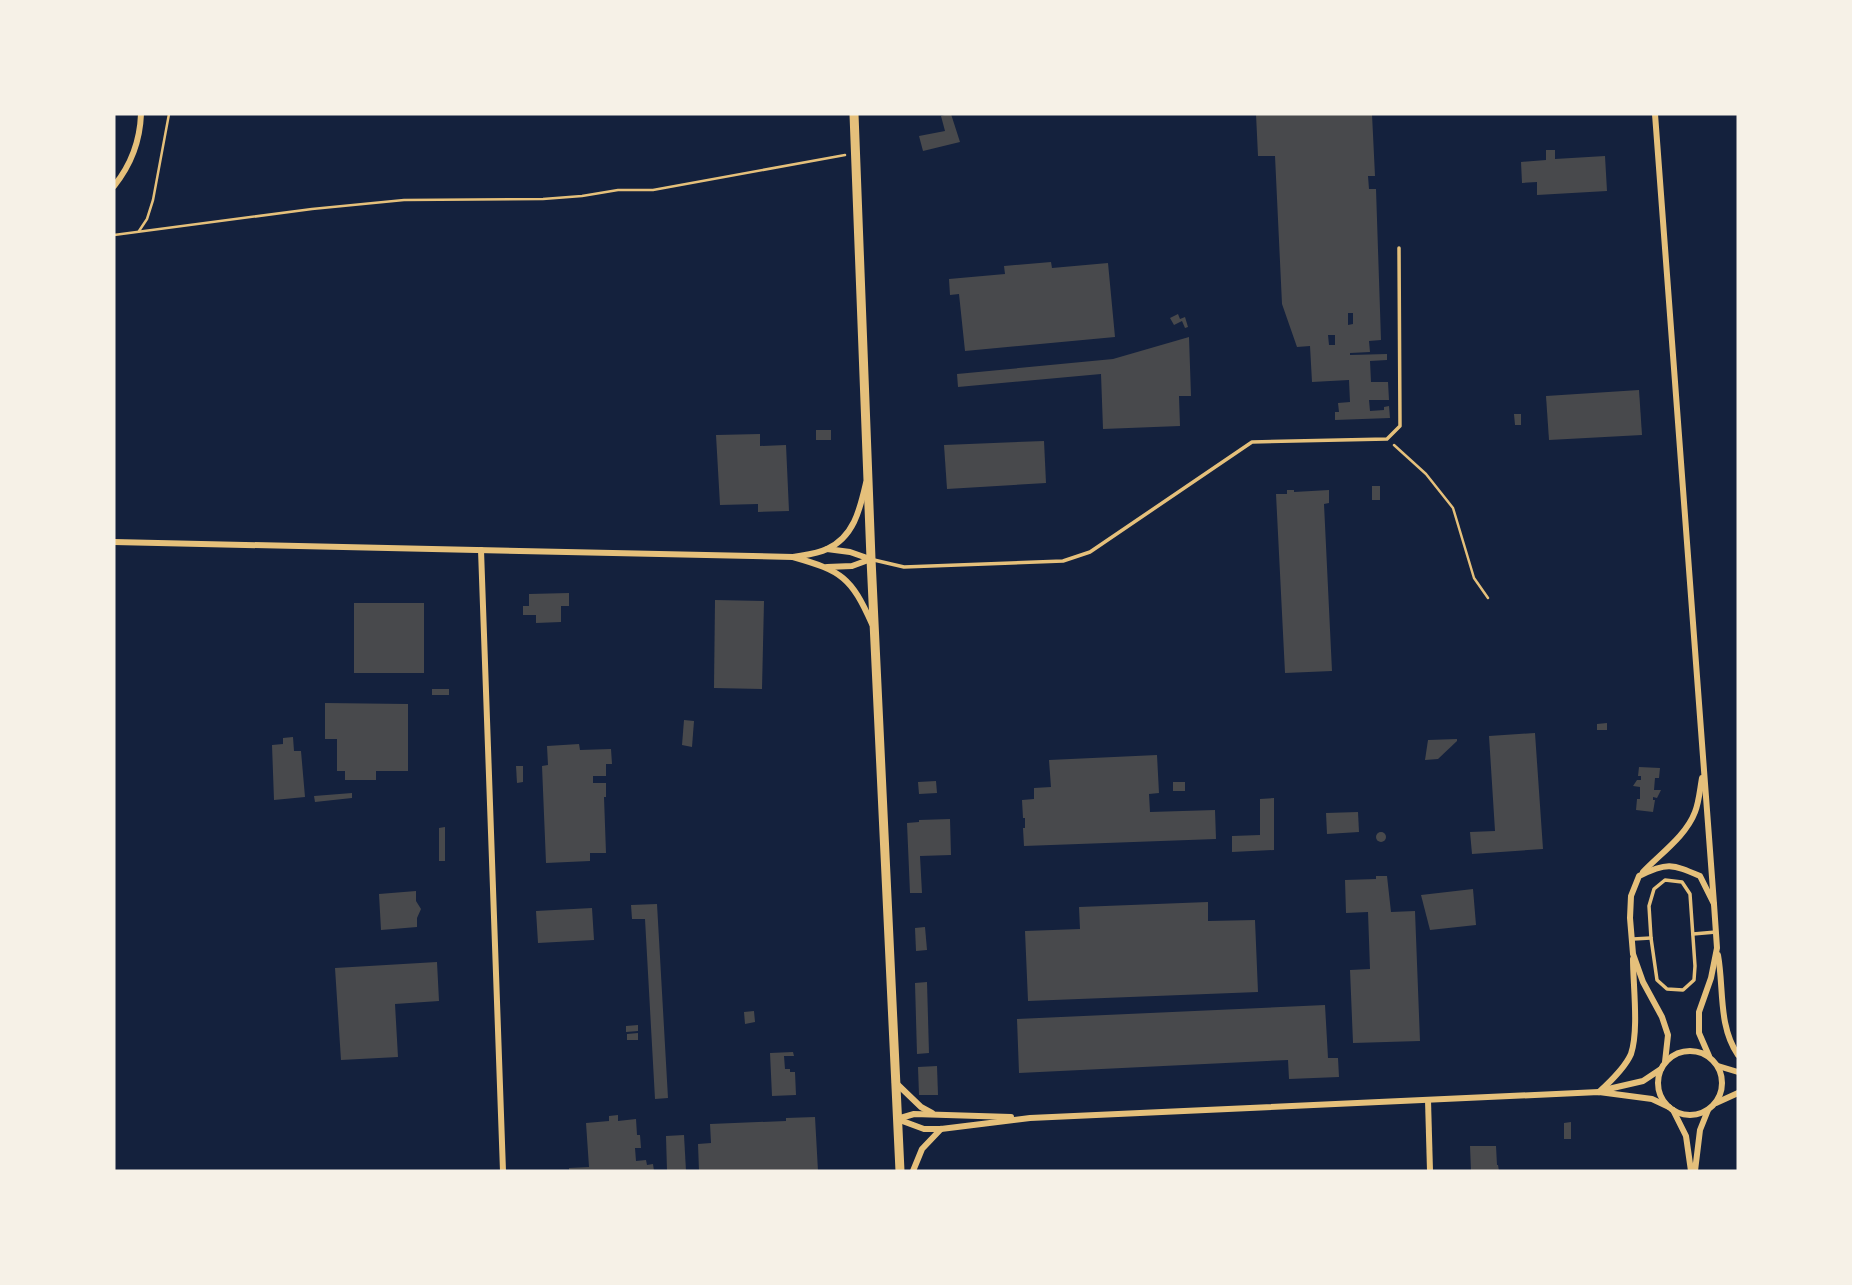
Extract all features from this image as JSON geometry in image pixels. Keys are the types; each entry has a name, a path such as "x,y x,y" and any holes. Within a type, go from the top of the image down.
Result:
{"main road":[{"path":"854,114 900,1171"}],"street":[{"path":"114,186 126,172 140,134 141,114"},
{"path":"1656,114 1717,948 1725,1025 1738,1055"},
{"path":"114,542 793,557 827,549 845,537 857,519 869,471"},
{"path":"827,549 872,559"},
{"path":"481,550 503,1171"},
{"path":"793,557 825,567 849,582 862,601 875,632"},
{"path":"825,567 852,566 872,559"},
{"path":"1599,1092 1630,1056 1634,1035 1631,896 1639,876 1675,843 1695,813 1704,769"},
{"path":"1639,876 1659,866 1676,866 1700,876 1714,904"},
{"path":"1715,1104 1723,1086 1722,1076 1699,1033 1699,1012 1712,978 1717,948"},
{"path":"1633,954 1668,1035 1658,1079 1659,1089 1662,1099 1671,1109 1686,1136 1693,1171"},
{"path":"1599,1092 1643,1081 1672,1056 1681,1052 1691,1050 1709,1056"},
{"path":"1718,1066 1738,1072"},
{"path":"895,1082 921,1107 934,1114"},
{"path":"897,1119 924,1129 941,1129 1030,1118 1599,1092 1652,1099 1682,1114 1691,1115 1700,1114 1738,1093"},
{"path":"1428,1100 1430,1171"},
{"path":"1693,1171 1700,1130 1708,1110"},
{"path":"897,1119 914,1114 1030,1118"},
{"path":"913,1171 922,1149 941,1129"}],"lane":[{"path":"872,559 904,567 1063,561 1090,552 1252,442 1387,439 1400,426 1399,248"},
{"path":"1665,880 1682,882 1690,894 1695,966 1694,980 1683,990 1667,989 1657,979 1651,938 1649,906 1654,888 1665,880"},
{"path":"1693,934 1716,932"},
{"path":"1632,939 1651,938"}],"path":[{"path":"138,233 147,219 153,200 169,114"},
{"path":"114,235 404,200 542,199 618,190 653,190 856,154"},
{"path":"1387,439 1426,474 1453,508 1474,578 1489,598"}],"building":[{"path":"951,114 960,142 923,151 919,136 945,131 941,116"},
{"path":"1256,114 1372,114 1375,176 1368,176 1369,189 1376,189 1381,340 1369,341 1370,352 1350,355 1387,354 1387,360 1370,361 1371,382 1388,382 1389,400 1369,400 1370,411 1384,410 1384,407 1389,406 1390,418 1335,420 1335,412 1339,412 1338,403 1350,402 1349,380 1312,382 1310,346 1297,347 1282,304 1275,156 1258,156","holes":["1348,313 1353,313 1353,324 1348,325","1328,335 1335,335 1335,345 1329,345"]},
{"path":"1546,150 1555,150 1555,159 1605,156 1607,191 1537,195 1537,182 1522,183 1521,162 1546,160"},
{"path":"1051,262 1052,268 1108,263 1115,337 965,351 959,294 950,295 949,279 1005,274 1004,266"},
{"path":"1178,314 1180,319 1185,317 1188,327 1185,328 1182,321 1174,325 1170,318"},
{"path":"1189,337 1191,396 1179,396 1180,426 1103,429 1101,374 958,387 957,374 1113,359"},
{"path":"1639,390 1642,435 1549,440 1546,396"},
{"path":"1514,414 1521,414 1521,425 1515,425"},
{"path":"816,430 831,430 831,440 816,440"},
{"path":"760,434 760,446 786,445 789,511 758,512 758,504 720,505 716,435"},
{"path":"1044,441 1046,483 947,489 944,445"},
{"path":"1372,486 1380,486 1380,500 1372,500"},
{"path":"1287,490 1329,490 1329,503 1324,504 1332,671 1285,673 1276,494 1287,494"},
{"path":"569,593 569,606 561,606 561,622 536,623 536,615 523,615 523,606 529,606 529,594"},
{"path":"715,600 764,601 762,689 714,688"},
{"path":"354,603 424,603 424,673 354,673"},
{"path":"432,689 449,689 449,695 432,695"},
{"path":"325,703 408,704 408,771 376,771 376,780 345,780 345,771 337,771 337,739 325,739"},
{"path":"684,720 694,721 692,747 682,745"},
{"path":"1607,723 1607,730 1597,730 1597,724"},
{"path":"1535,733 1543,849 1472,854 1470,832 1495,831 1489,736"},
{"path":"293,737 294,751 301,751 305,797 274,800 272,745 283,744 283,738"},
{"path":"1457,739 1438,759 1425,760 1428,740"},
{"path":"579,744 580,750 611,749 612,764 606,764 606,776 593,776 593,783 606,783 606,853 590,853 590,861 546,863 542,766 548,765 547,746"},
{"path":"1157,755 1159,793 1149,794 1150,812 1215,810 1216,839 1024,846 1025,818 1022,800 1034,799 1034,788 1051,787 1049,760"},
{"path":"516,766 523,766 523,782 517,783"},
{"path":"1639,767 1660,768 1659,778 1655,778 1654,790 1661,790 1657,798 1653,797 1653,812 1636,810 1640,787 1633,786 1637,780 1641,780 1641,776 1638,776"},
{"path":"936,781 937,793 919,794 918,782"},
{"path":"1173,782 1185,782 1185,791 1173,791"},
{"path":"352,793 352,798 315,802 314,796"},
{"path":"1274,798 1274,850 1232,852 1232,836 1260,835 1260,799"},
{"path":"1358,812 1359,832 1327,834 1326,813"},
{"path":"950,819 951,855 920,856 922,893 910,893 907,823"},
{"path":"445,827 445,861 439,861 439,828"},
{"path":"1381,832 1386,837 1381,842 1376,837"},
{"path":"1376,876 1387,876 1391,912 1415,911 1420,1041 1353,1043 1350,970 1370,969 1368,912 1346,913 1345,880 1376,879"},
{"path":"1473,889 1476,925 1430,930 1421,895"},
{"path":"416,891 416,901 421,909 417,927 381,930 379,894"},
{"path":"1208,902 1208,921 1255,920 1258,992 1028,1001 1025,931 1080,929 1079,907"},
{"path":"657,904 668,1098 655,1099 645,919 632,919 631,905"},
{"path":"592,908 594,940 538,943 536,911"},
{"path":"925,927 927,950 916,951 915,928"},
{"path":"437,962 439,1001 395,1004 398,1057 341,1060 335,968"},
{"path":"927,982 929,1053 917,1054 915,983"},
{"path":"1325,1005 1328,1058 1338,1058 1339,1077 1289,1079 1288,1060 1019,1073 1017,1019"},
{"path":"754,1011 755,1022 745,1024 744,1012"},
{"path":"638,1025 638,1031 626,1032 626,1026"},
{"path":"638,1033 638,1040 627,1040 627,1034"},
{"path":"793,1052 794,1056 784,1056 785,1069 795,1072 796,1095 772,1096 770,1053"},
{"path":"937,1066 938,1095 919,1095 918,1067"},
{"path":"618,1115 618,1121 636,1119 641,1148 635,1148 636,1161 646,1160 647,1165 653,1164 654,1171 569,1171 569,1168 589,1167 586,1123 609,1121 609,1116"},
{"path":"815,1117 818,1171 699,1171 698,1144 711,1143 710,1124"},
{"path":"1571,1122 1571,1139 1564,1139 1564,1123"},
{"path":"684,1135 686,1171 667,1171 666,1136"},
{"path":"1470,1146 1496,1146 1499,1171 1471,1171"}]}
